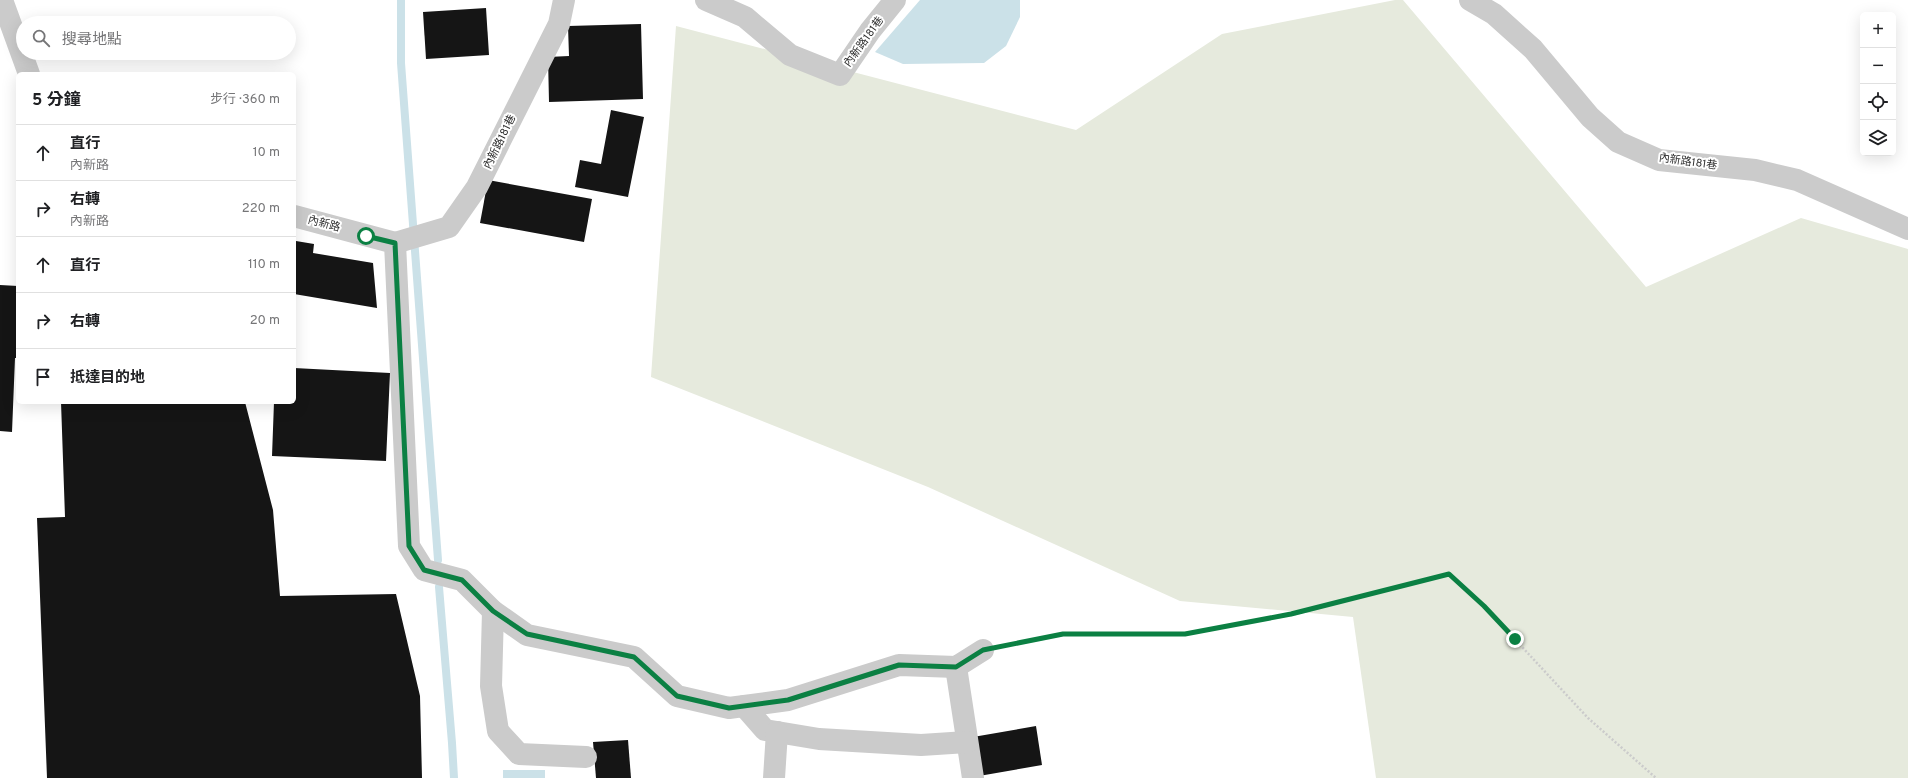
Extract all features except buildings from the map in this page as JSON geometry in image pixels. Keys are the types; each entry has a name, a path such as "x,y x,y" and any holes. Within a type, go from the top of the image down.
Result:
{"street":[{"path":"2,0 16,38"},
{"name":"內新路181巷","path":"395,243 449,227 477,187 559,24 564,0"},
{"name":"內新路181巷","path":"706,0 745,17 790,55 840,75 870,31 895,0"},
{"name":"內新路181巷","path":"1470,0 1494,14 1533,48 1590,117 1618,142 1659,160 1755,170 1797,180 1908,229"},
{"path":"24,60 28,72"},
{"name":"內新路","path":"296,217 395,243"},
{"path":"395,243 409,546 424,570 462,580 493,611 527,634 634,657 677,696 729,708 788,700 899,665 956,667 983,650"},
{"path":"493,611 491,686 498,731 519,754 586,757"},
{"path":"956,667 973,778"},
{"path":"744,706 765,730 818,739 921,745 967,742"},
{"path":"774,778 776,732"}],"path":[{"path":"983,650 1063,634 1185,634 1291,614 1449,574 1484,606 1588,718 1656,778"}],"shaded area":[{"path":"1395,0 1403,0 1646,287 1801,218 1908,249 1908,778 1376,778 1353,617 1180,601 928,487 651,377 676,26 1076,130 1222,34"}],"water":[{"path":"920,0 1020,0 1020,17 1006,46 984,63 903,64 875,52"},
{"path":"503,770 545,770 545,778 503,778"}],"waterway":[{"path":"401,0 401,63 438,560"},
{"path":"439,587 454,778"}],"route":[{"path":"366,236 395,243 409,546 424,570 462,580 493,611 527,634 634,657 677,696 729,708 788,700 899,665 956,667 983,650 1063,634 1185,634 1291,614 1449,574 1484,606 1515,639"}]}
